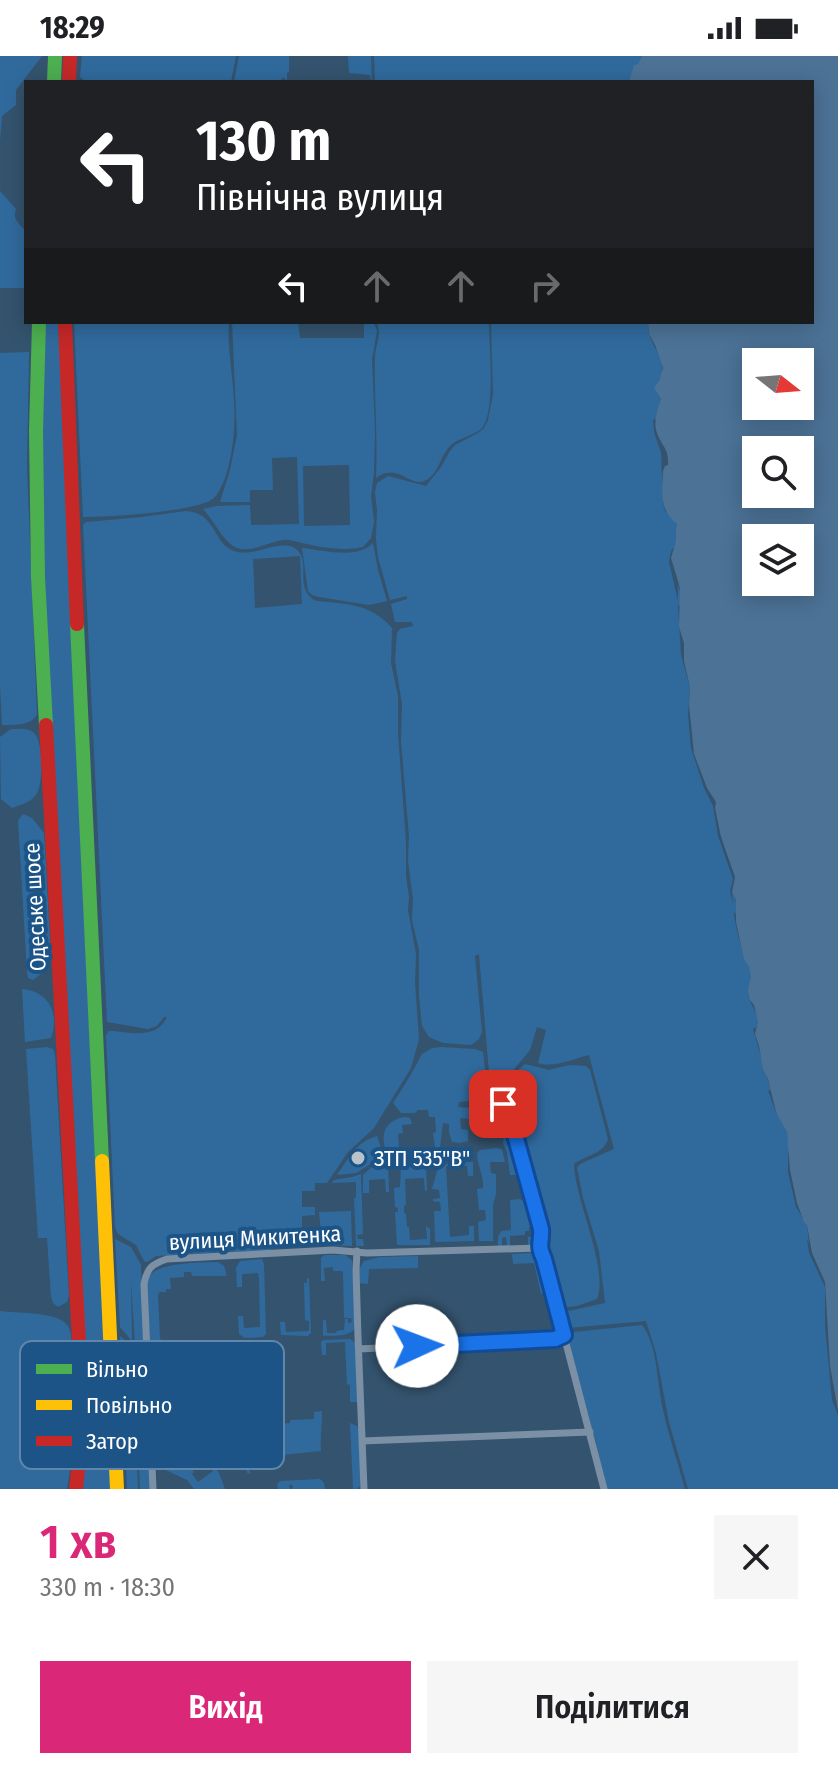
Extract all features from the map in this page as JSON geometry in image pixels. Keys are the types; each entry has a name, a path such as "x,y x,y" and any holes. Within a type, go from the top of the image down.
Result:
{"highway":[{"path":"54,80 55,56"},
{"path":"69,80 70,56"},
{"name":"Одеське шосе","path":"39,324 36,431 38,577 79,1341"},
{"path":"65,324 110,1341"},
{"name":"Одеське шосе","path":"76,1489 78,1469"},
{"path":"116,1469 117,1489"}],"street":[{"path":"503,1104 509,1113 541,1229 539,1248 604,1489"},
{"name":"вулиця Микитенка","path":"147,1341 144,1284 149,1267 167,1259 313,1251 539,1248"},
{"path":"357,1251 364,1489"},
{"path":"359,1349 555,1339 564,1335"},
{"path":"362,1441 590,1432"},
{"name":"вулиця Микитенка","path":"152,1469 153,1489"}],"shaded area":[{"path":"0,56 42,56 16,90 16,105 2,116 0,141"},
{"path":"82,56 236,56 231,80 84,80 80,77"},
{"path":"239,56 289,56 287,80 234,80"},
{"path":"348,56 371,56 372,80 370,75 349,73"},
{"path":"374,56 642,56 630,80 375,80"},
{"path":"642,56 838,56 838,1411 830,1366 825,1282 812,1253 807,1225 797,1203 787,1132 776,1112 755,1034 758,1022 748,990 751,976 744,959 736,922 736,900 732,892 735,877 721,837 716,802 694,754 690,687 679,627 680,588 671,558 677,524 664,507 663,471 668,459 655,425 661,399 654,388 663,368 649,334 648,324 814,324 814,80 630,80 634,65"},
{"path":"0,191 16,209 16,219 24,229 24,288 0,288"},
{"path":"44,324 58,324 104,1341 74,1341 41,506"},
{"path":"74,324 229,324 233,438 229,464 215,497 173,510 83,517"},
{"path":"232,324 298,324 300,338 364,338 364,324 375,324 377,331 372,359 375,432 371,496 374,522 371,538 363,547 321,547 286,540 246,549 235,547 203,509 250,505 251,525 299,524 297,457 272,458 273,490 250,490 250,502 220,502 237,435","holes":["349,465 350,525 304,526 303,466"]},
{"path":"377,324 489,324 490,393 486,420 478,431 449,447 433,475 424,481 413,481 391,473 376,478 375,359"},
{"path":"491,324 648,324 662,370 657,388 661,399 653,419 661,453 663,503 665,511 677,524 676,545 669,562 678,601 678,584 680,592 681,655 690,687 688,715 691,748 713,806 718,836 733,879 730,891 733,905 732,892 737,908 736,914 734,912 735,923 750,968 748,997 758,1022 753,1029 771,1091 768,1090 787,1132 790,1149 788,1172 796,1207 807,1225 809,1253 825,1287 825,1326 832,1400 838,1415 838,1489 688,1489 646,1321 568,1328 562,1317 564,1312 605,1303 599,1251 577,1168 614,1149 589,1055 557,1064 538,1063 546,1030 537,1027 530,1050 511,1073 501,1097 491,1096 479,954 475,956 482,1032 479,1039 471,1045 443,1043 429,1037 422,1026 419,950 412,920 413,899 408,861 401,741 402,704 395,661 397,633 400,629 413,626 412,622 395,622 391,604 407,599 407,596 390,600 378,557 375,492 377,483 388,476 426,486 455,445 484,428 493,394"},
{"path":"29,352 27,467 37,715 26,723 2,725 0,353"},
{"path":"186,511 196,513 210,523 229,549 237,552 292,547 302,557 305,590 309,596 316,601 366,609 392,628 391,663 398,696 408,910 416,954 419,1039 411,1068 374,1128 348,1152 327,1183 315,1183 315,1191 302,1191 302,1207 315,1207 315,1215 302,1216 302,1235 271,1237 271,1250 230,1252 223,1249 221,1252 156,1256 147,1262 136,1245 118,1234 115,1227 106,1035 109,1031 151,1032 167,1017 148,1029 107,1022 83,525 86,522","holes":["300,556 302,604 255,608 253,559"]},
{"path":"373,543 387,601 369,605 319,597 308,591 302,548 349,553"},
{"path":"11,729 27,729 35,734 40,746 41,765 40,784 35,796 12,808 1,799 0,737"},
{"path":"23,814 32,818 44,833 51,956 46,970 33,980 28,978 27,972 18,820"},
{"path":"22,989 39,994 50,1005 54,1020 51,1038 25,1042"},
{"path":"441,1047 483,1052 488,1093 479,1101 459,1102 458,1107 473,1108 470,1119 460,1118 461,1129 468,1130 468,1141 452,1142 449,1124 443,1123 440,1148 444,1149 437,1151 437,1159 463,1158 437,1163 433,1133 436,1132 435,1117 429,1117 428,1110 401,1113 393,1103 422,1054"},
{"path":"26,1049 53,1049 55,1055 69,1296 67,1302 58,1307 51,1296 47,1238 38,1238"},
{"path":"525,1064 549,1070 569,1065 586,1066 590,1070 608,1139 598,1151 574,1164 599,1270 597,1299 577,1306 559,1308 505,1102 510,1080"},
{"path":"404,1117 410,1118 412,1124 402,1125 403,1133 398,1134 399,1149 386,1151 384,1134 388,1125"},
{"path":"377,1136 382,1157 356,1173 337,1175 358,1146"},
{"path":"509,1136 514,1139 531,1201 522,1196 517,1175 510,1175 503,1143 504,1138"},
{"path":"502,1149 505,1162 490,1162 491,1173 496,1174 493,1241 479,1241 478,1222 486,1220 485,1210 479,1210 477,1189 483,1188 483,1183 477,1153"},
{"path":"421,1162 426,1166 427,1190 424,1178 405,1179 404,1213 410,1240 427,1239 426,1226 430,1229 430,1245 397,1245 395,1212 398,1208 395,1207 394,1188 400,1187 401,1164"},
{"path":"473,1162 473,1176 468,1176 467,1166 446,1166 450,1237 469,1235 469,1226 474,1226 474,1241 437,1242 434,1211 441,1211 440,1202 433,1199 440,1198 439,1190 432,1189 437,1171 448,1163"},
{"path":"381,1163 388,1164 389,1192 386,1192 385,1179 369,1180 369,1193 363,1193 363,1175"},
{"path":"361,1174 363,1234 357,1235 358,1239 363,1239 364,1246 356,1246 356,1182 332,1183"},
{"path":"520,1199 533,1207 538,1231 536,1244 528,1246 528,1237 536,1237 535,1228 529,1227 525,1235 510,1236 510,1246 507,1246 506,1237 502,1238 502,1246 498,1246 501,1231 511,1230 510,1200"},
{"path":"351,1211 352,1246 322,1245 319,1212"},
{"path":"115,1239 131,1247 141,1265 144,1341 135,1341 131,1280 132,1341 120,1327"},
{"path":"532,1253 541,1260 550,1292 541,1294 534,1263 513,1264 512,1254"},
{"path":"324,1255 345,1255 352,1260 356,1327 345,1334 323,1336 323,1320 326,1320 327,1333 344,1330 345,1319 348,1323 352,1322 351,1318 344,1318 343,1272 333,1271 333,1267 324,1268 325,1281 321,1281 321,1258"},
{"path":"418,1256 418,1268 369,1269 368,1284 359,1283 359,1269 364,1261 380,1257"},
{"path":"262,1259 266,1334 245,1338 239,1334 238,1316 243,1316 244,1328 260,1327 259,1279 258,1273 242,1274 242,1287 237,1287 236,1268 240,1261"},
{"path":"218,1262 224,1266 227,1276 192,1276 191,1272 184,1272 184,1277 170,1278 171,1289 159,1292 158,1296 162,1341 150,1340 147,1281 157,1270 178,1264"},
{"path":"307,1278 311,1333 308,1336 281,1335 280,1322 285,1322 286,1332 309,1331 309,1321 305,1320 304,1283 307,1283"},
{"path":"0,1311 51,1316 67,1325 71,1341 20,1341 20,1469 70,1469 67,1489 0,1489"},
{"path":"642,1325 654,1354 663,1410 685,1489 606,1489 570,1346 570,1335 574,1332"},
{"path":"350,1339 356,1343 358,1402 350,1402 345,1342 326,1343 326,1355 322,1355 323,1340"},
{"path":"322,1411 321,1451 284,1455 284,1424 290,1423 290,1420 314,1419 314,1412"},
{"path":"350,1423 359,1430 362,1484 357,1489 353,1489"},
{"path":"79,1469 110,1469 111,1489 80,1489"},
{"path":"126,1469 137,1469 138,1489 127,1489"},
{"path":"139,1469 149,1469 150,1489 140,1489"},
{"path":"163,1469 192,1469 198,1482 216,1469 225,1489 194,1489 187,1480"},
{"path":"320,1479 325,1489 291,1489 291,1484 290,1489 278,1489 277,1484 280,1481"}],"traffic: fast":[{"path":"54,80 55,56"},
{"path":"39,324 36,431 38,577 46,725"},
{"path":"77,624 102,1161"}],"traffic: slow":[{"path":"102,1161 110,1341"},
{"path":"116,1469 117,1489"}],"traffic: jam":[{"path":"69,80 70,56"},
{"path":"65,324 77,624"},
{"path":"46,725 79,1341"},
{"path":"76,1489 78,1469"}],"place":[{"name":"ЗТП 535\"В\"","path":"358,1158"}],"route":[{"path":"417,1346 555,1339 564,1335 539,1248 541,1229 509,1113 503,1104"}]}
